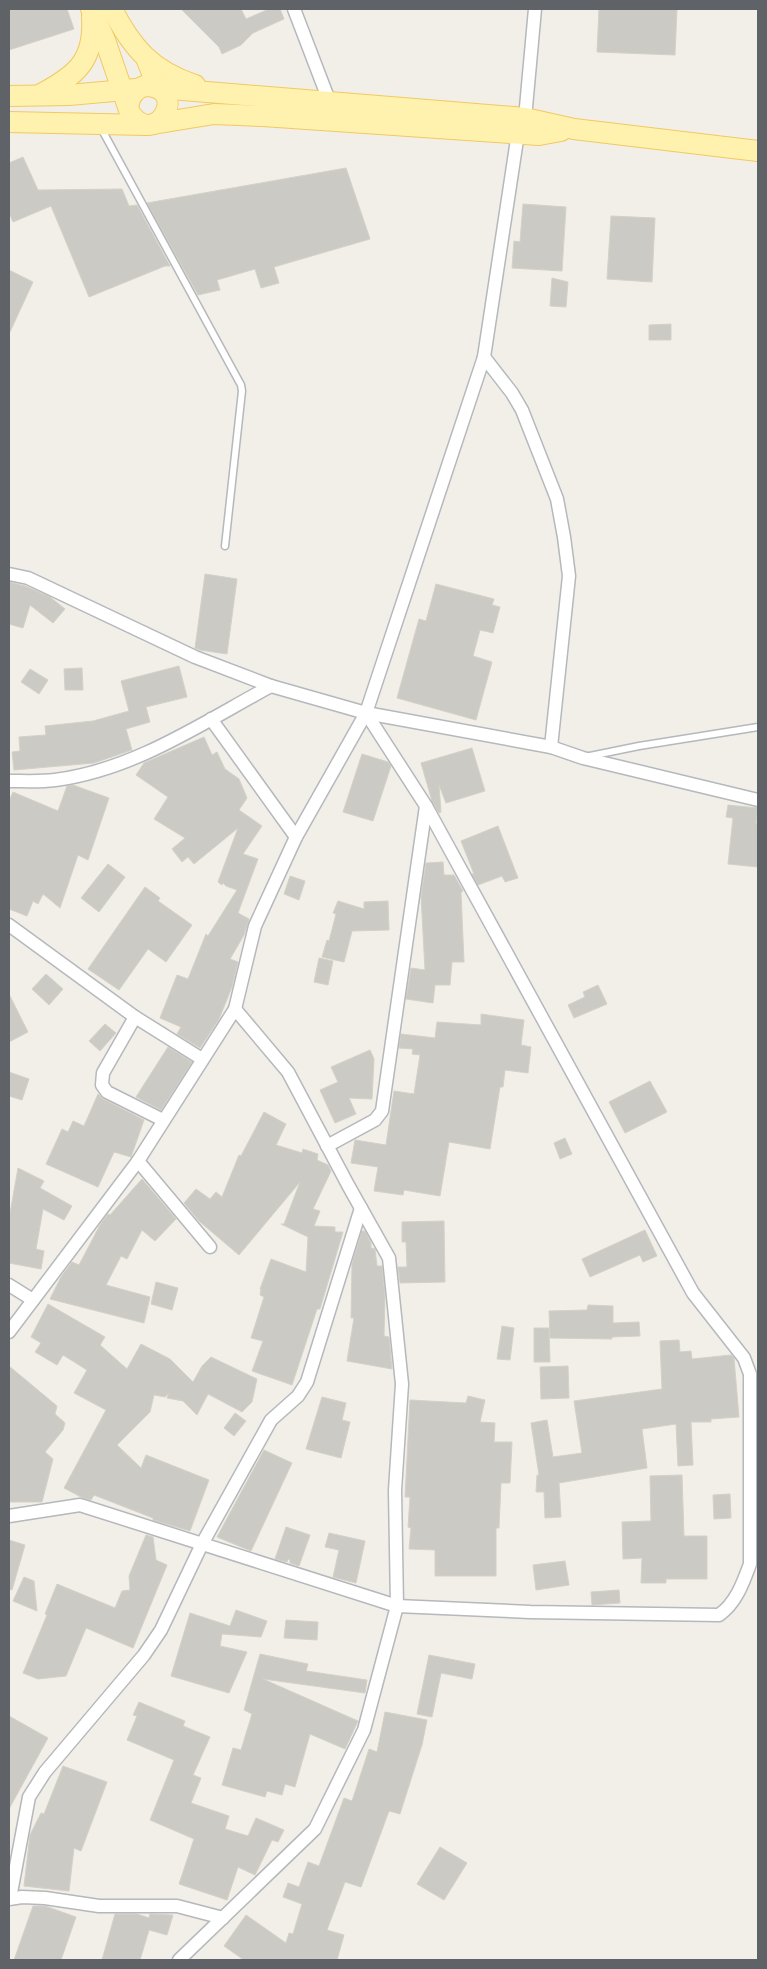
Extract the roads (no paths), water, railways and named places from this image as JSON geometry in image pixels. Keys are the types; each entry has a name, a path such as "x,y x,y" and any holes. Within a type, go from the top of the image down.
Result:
{"main road":[{"path":"112,9 123,32 146,58 174,78 223,94"},
{"path":"91,10 130,95 134,119 149,124 159,122 164,117 168,105 167,98 158,88 146,58"},
{"path":"38,96 62,83 75,73 86,56 93,35 91,10"},
{"path":"9,96 130,95 144,86 330,103 522,126 540,135 574,130 758,151"},
{"path":"9,122 149,124 214,114 522,126"}],"street":[{"path":"294,9 330,103"},
{"path":"9,1332 138,1161 235,1009 255,926 296,837 366,713 484,357 522,126 535,9"},
{"path":"484,357 512,393 522,410 557,498 564,537 569,576 551,747"},
{"path":"9,574 28,578 195,657 271,686 366,713 551,747 583,758 758,800"},
{"path":"9,781 54,780 107,768 174,741 271,686"},
{"path":"9,1516 80,1505 397,1606 530,1612 719,1615 728,1609 742,1586 750,1564 750,1374 744,1358 693,1293 426,806 366,713"},
{"path":"211,719 296,837"},
{"path":"327,1146 375,1120 382,1111 426,806"},
{"path":"9,925 135,1017 202,1059"},
{"path":"180,1960 315,1829 364,1730 397,1606 395,1490 402,1384 389,1258 360,1208 288,1072 235,1009"},
{"path":"135,1017 103,1073 102,1085 107,1092 163,1120"},
{"path":"138,1161 210,1247"},
{"path":"223,1918 176,1906 99,1906 45,1898 9,1899 29,1797 45,1772 148,1649 161,1630 202,1544 271,1420 298,1396 307,1382 360,1208"},
{"path":"9,1285 33,1300"}],"lane":[{"path":"98,122 241,385 242,391 225,546"},
{"path":"583,758 639,746 758,727"}]}
